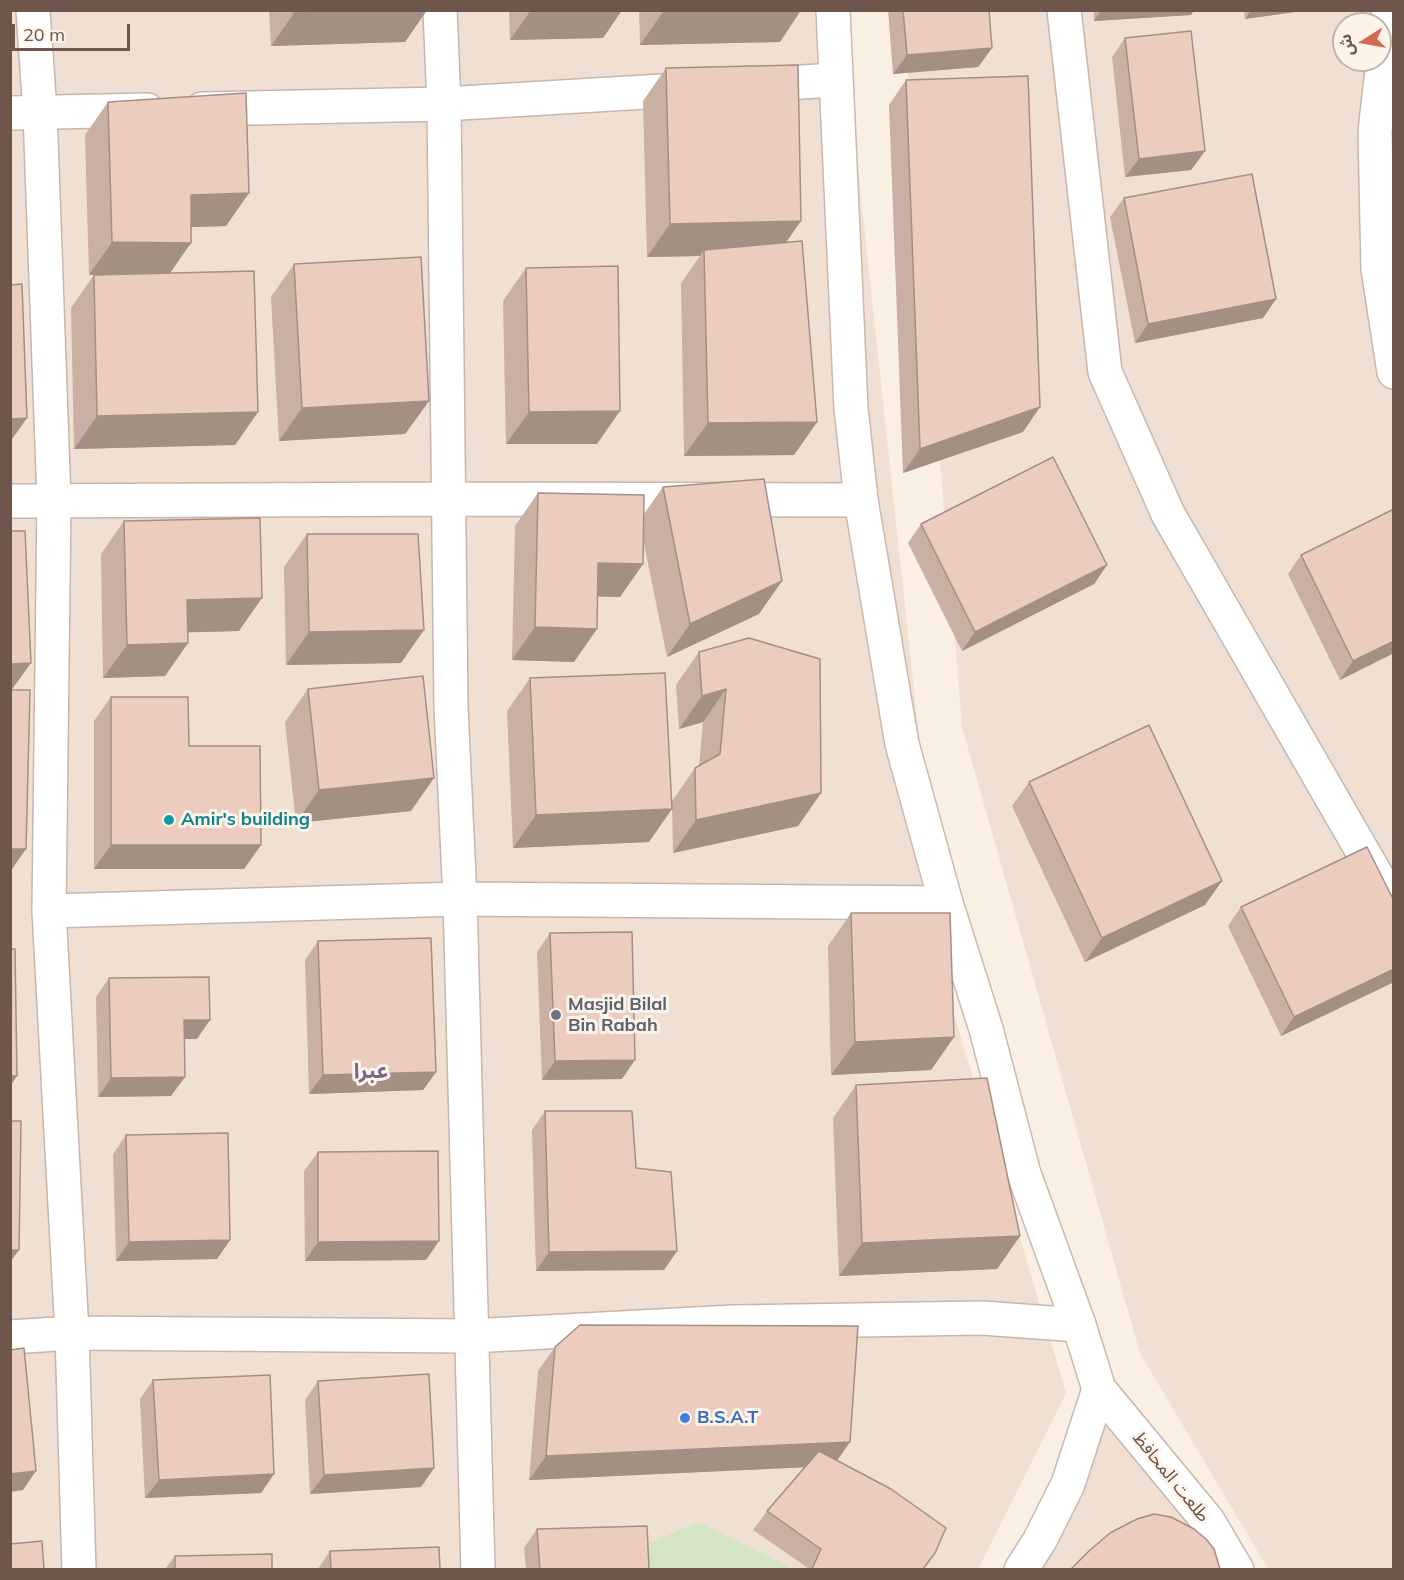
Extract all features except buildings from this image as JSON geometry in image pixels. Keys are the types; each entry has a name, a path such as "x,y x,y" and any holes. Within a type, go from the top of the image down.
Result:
{"street":[{"path":"33,10 25,113 54,500 49,911 72,1333 79,1569"},
{"path":"440,10 444,104 451,707 460,898 478,1569"},
{"path":"833,10 851,408 861,500 902,744 946,903 986,1029 1024,1174 1079,1325 1099,1389 1068,1484 1040,1540 1021,1569"},
{"path":"1064,10 1105,372 1168,514 1394,906"},
{"path":"1389,10 1375,131 1378,269 1394,372"},
{"path":"25,113 444,104 835,80"},
{"path":"10,501 450,498 861,500"},
{"path":"49,911 460,898 946,903"},
{"path":"10,1337 72,1333 471,1336 757,1322 982,1318 1079,1325"},
{"name":"طلعت المحافظ","path":"1099,1389 1208,1521 1237,1569"}],"shaded area":[{"path":"11,11 841,11 946,987 1066,1393 978,1569 11,1570"},
{"path":"903,11 1393,11 1393,1569 1268,1569 1140,1353 962,727"},
{"path":"1099,1389 1237,1570 1021,1570"}],"green space":[{"path":"698,1522 790,1567 789,1570 635,1569 634,1550"}],"place":[{"name":"Amir's building","path":"169,820"},
{"name":"Masjid Bilal Bin Rabah","path":"556,1015"},
{"name":"B.S.A.T","path":"685,1418"}],"district":[{"name":"عبرا","path":"371,1072"}]}
